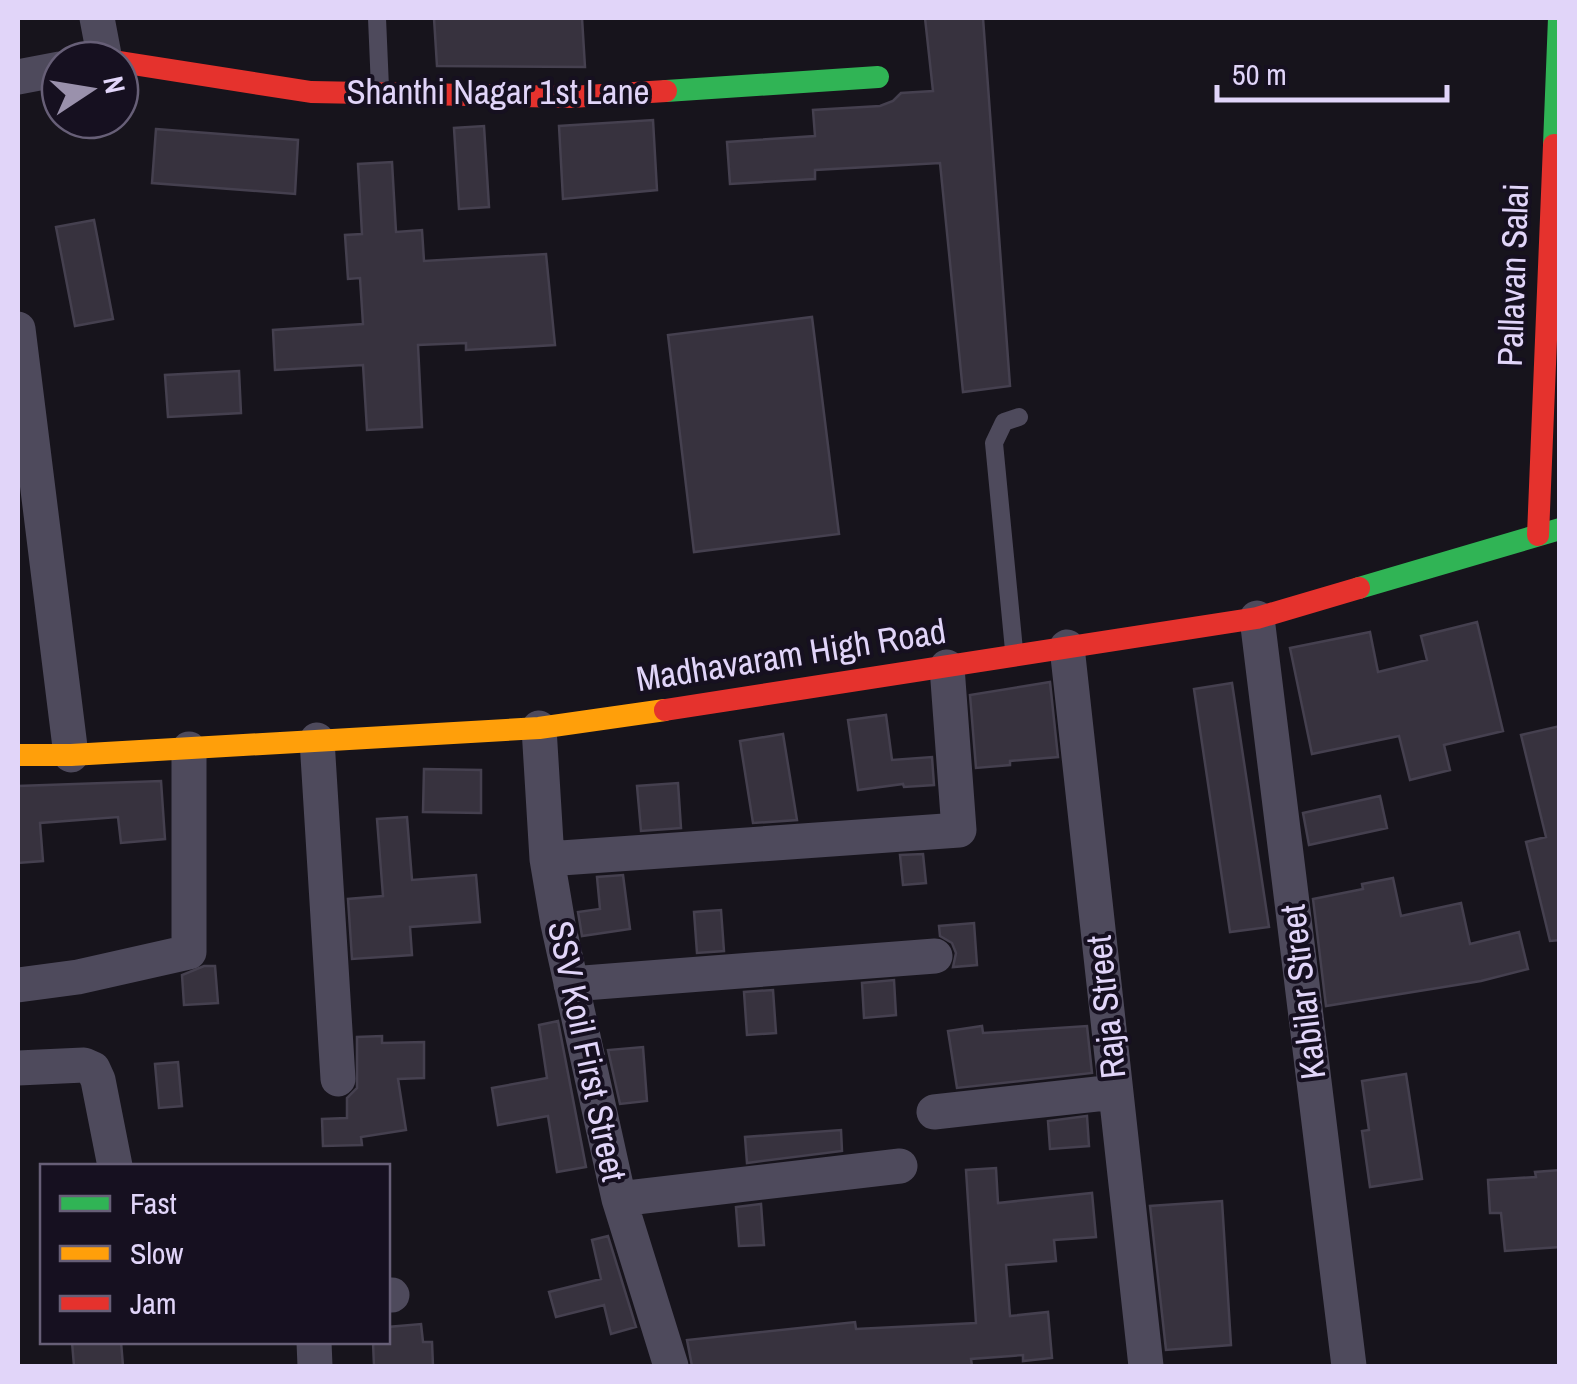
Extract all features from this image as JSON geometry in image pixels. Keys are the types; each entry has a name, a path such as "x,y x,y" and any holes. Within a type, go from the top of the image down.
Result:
{"main road":[{"name":"Pallavan Salai","path":"1548,532 1559,18"},
{"name":"Shanthi Nagar 1st Lane","path":"140,65 310,92 571,97 878,76"},
{"name":"Madhavaram High Road","path":"18,755 539,728 1257,618 1548,532"}],"street":[{"path":"18,329 71,755"},
{"name":"Kabilar Street","path":"1257,618 1348,1366"},
{"name":"Raja Street","path":"1067,647 1146,1366"},
{"path":"546,859 959,830 946,667"},
{"name":"SSV Koil First Street","path":"539,728 546,859 570,984 620,1199 670,1366"},
{"path":"317,740 338,1079"},
{"path":"18,985 78,978 189,952 189,749"},
{"path":"570,984 935,956"},
{"path":"18,1068 93,1069 115,1164"},
{"path":"934,1112 1115,1092"},
{"path":"620,1199 900,1166"}],"lane":[{"path":"377,18 380,94"},
{"path":"1015,656 994,443 1004,422 1019,416"}],"building":[{"path":"434,18 582,18 585,67 437,66"},
{"path":"925,18 983,18 1010,386 963,392 940,163 815,170 815,179 730,184 727,142 815,136 813,110 880,106 901,93 933,91"},
{"path":"653,120 657,190 563,199 559,126"},
{"path":"484,126 489,207 459,209 454,128"},
{"path":"156,129 298,140 295,194 152,183"},
{"path":"392,162 396,232 422,230 424,261 546,254 555,345 466,350 466,343 418,345 422,427 367,430 363,365 275,370 273,330 363,324 360,278 348,279 345,235 362,234 358,164"},
{"path":"94,220 113,319 75,326 56,227"},
{"path":"812,317 839,534 694,552 668,335"},
{"path":"239,371 241,413 168,417 165,375"},
{"path":"1477,622 1503,731 1444,745 1450,770 1410,780 1399,736 1312,754 1290,648 1370,632 1378,672 1427,660 1421,636"},
{"path":"1050,682 1058,757 976,768 970,695"},
{"path":"1232,683 1269,927 1230,932 1194,689"},
{"path":"886,715 892,760 932,757 934,785 903,784 858,790 848,720"},
{"path":"1560,726 1560,940 1550,941 1526,842 1546,837 1521,735"},
{"path":"783,734 797,820 753,823 740,741"},
{"path":"424,769 481,770 481,813 423,812"},
{"path":"161,781 165,839 121,843 118,817 40,823 43,861 18,863 18,786"},
{"path":"678,783 681,828 641,831 637,786"},
{"path":"1380,796 1387,828 1309,845 1303,813"},
{"path":"407,817 412,880 476,875 480,922 410,927 412,955 352,959 348,899 383,896 377,819"},
{"path":"923,854 926,883 903,885 900,855"},
{"path":"623,875 630,929 582,936 578,912 600,909 597,877"},
{"path":"1393,878 1401,916 1461,903 1470,944 1519,932 1528,969 1481,981 1326,1006 1313,899 1363,889 1362,884"},
{"path":"721,910 724,951 697,953 694,912"},
{"path":"974,923 977,965 953,967 956,953 952,943 940,936 939,926"},
{"path":"215,966 218,1003 184,1005 182,975"},
{"path":"894,980 896,1015 864,1018 862,983"},
{"path":"773,990 776,1033 747,1035 744,992"},
{"path":"558,1021 586,1167 557,1172 548,1116 498,1125 492,1088 547,1078 539,1025"},
{"path":"982,1026 983,1033 1087,1026 1092,1073 957,1088 948,1031"},
{"path":"382,1036 382,1043 424,1042 424,1078 398,1079 406,1130 361,1137 362,1145 323,1146 322,1119 347,1118 347,1098 357,1088 357,1037"},
{"path":"643,1047 647,1101 620,1104 608,1050"},
{"path":"178,1062 182,1106 159,1108 155,1064"},
{"path":"1406,1074 1422,1179 1370,1187 1362,1131 1369,1130 1362,1081"},
{"path":"1087,1116 1089,1146 1050,1149 1048,1121"},
{"path":"841,1130 842,1151 747,1163 745,1137"},
{"path":"996,1168 998,1203 1092,1193 1096,1237 1054,1240 1056,1261 1006,1265 1010,1316 1048,1312 1052,1358 1023,1361 1023,1355 971,1359 972,1366 692,1366 687,1340 855,1322 856,1329 976,1323 966,1170"},
{"path":"1560,1170 1560,1247 1505,1251 1501,1213 1490,1213 1488,1180 1536,1177 1535,1172"},
{"path":"1222,1201 1231,1345 1166,1350 1150,1206"},
{"path":"761,1204 764,1245 739,1246 736,1207"},
{"path":"608,1236 636,1327 611,1334 604,1305 556,1317 549,1292 601,1279 592,1240"},
{"path":"421,1324 423,1342 432,1342 433,1366 374,1366 373,1344 390,1344 390,1327"},
{"path":"72,1344 121,1344 123,1366 74,1366"}],"traffic: fast":[{"path":"1554,145 1559,18"},
{"path":"666,91 878,77"},
{"path":"1359,588 1560,529"}],"traffic: slow":[{"path":"18,755 539,728 665,710"}],"traffic: jam":[{"path":"140,65 311,92 571,97 666,91"},
{"path":"1538,535 1554,145"},
{"path":"665,710 1257,618 1359,588"}]}
